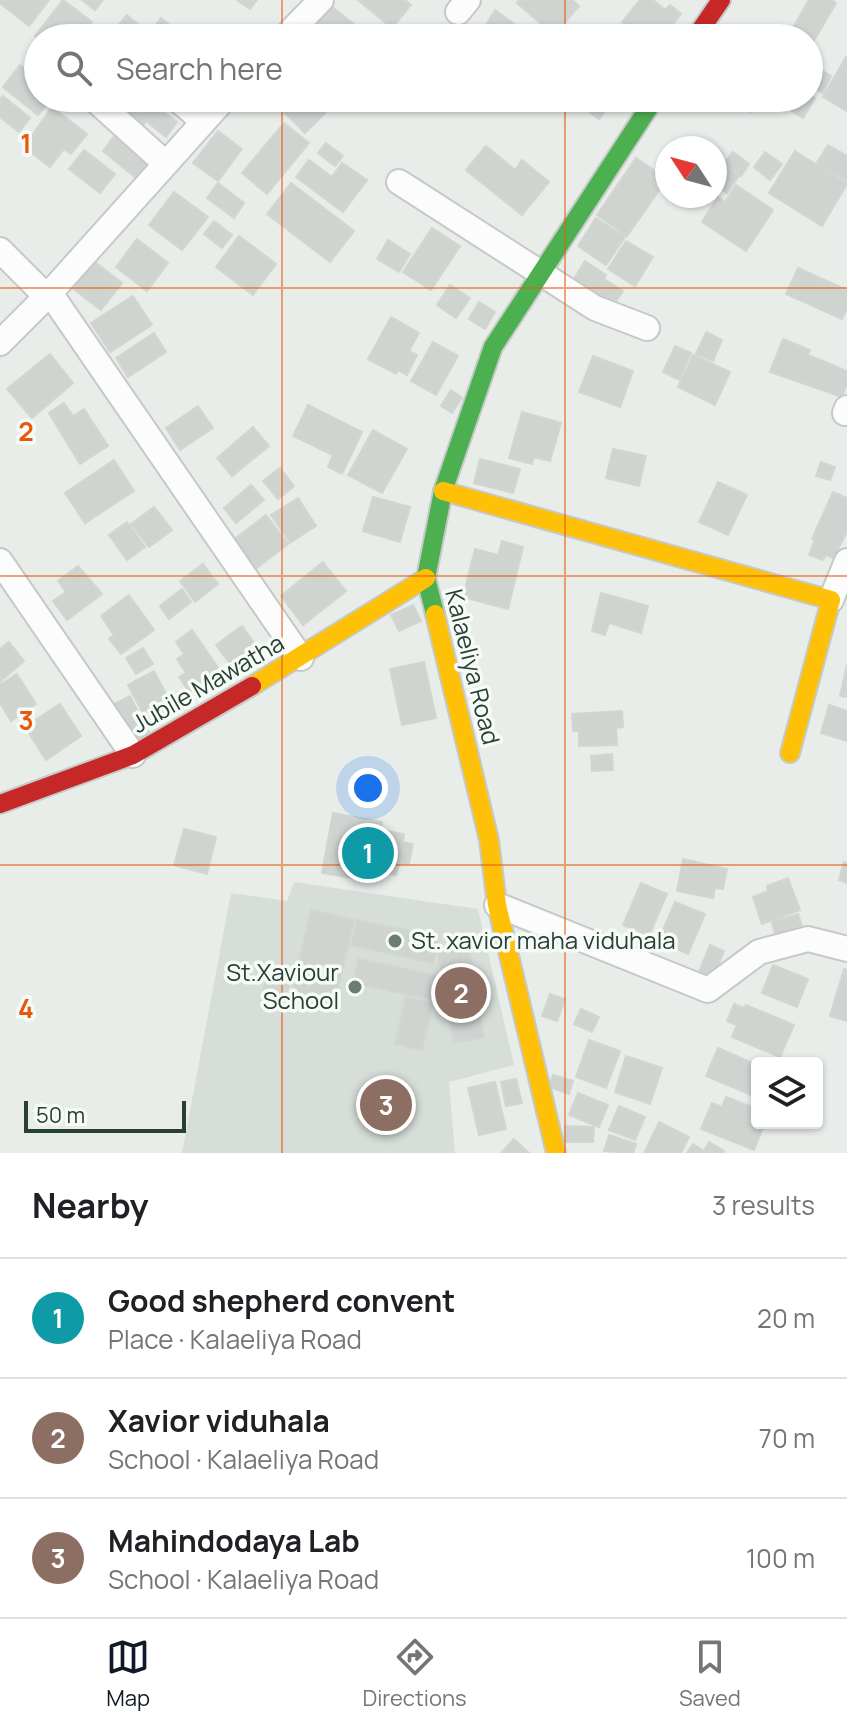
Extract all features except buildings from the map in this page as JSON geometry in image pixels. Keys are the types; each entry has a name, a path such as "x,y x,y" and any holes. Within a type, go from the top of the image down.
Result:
{"street":[{"path":"298,24 321,0"},
{"path":"705,24 721,0"},
{"path":"109,112 165,163"},
{"path":"192,112 203,121"},
{"path":"0,343 212,112"},
{"name":"Kalaeliya Road","path":"561,1151 497,905 489,840 426,578 443,491 493,347 646,112"},
{"path":"399,182 595,308 647,328"},
{"path":"0,250 48,294 301,658"},
{"path":"443,491 831,600"},
{"path":"0,561 133,755"},
{"path":"790,753 831,600 847,561"},
{"name":"Jubile Mawatha","path":"0,804 133,755 301,658 426,578"},
{"path":"497,905 708,990 759,952 808,939 847,949"}],"shaded area":[{"name":"St.Xaviour School","path":"294,882 478,909 514,1065 449,1082 455,1153 182,1153 231,893 287,901"}],"traffic: fast":[{"path":"435,614 426,578 443,491 493,347 646,112"}],"traffic: slow":[{"path":"443,491 831,600 790,753"},
{"path":"252,686 426,578"},
{"path":"435,614 489,840 497,905 556,1153"}],"traffic: jam":[{"path":"705,24 721,0"},
{"path":"0,804 133,755 252,686"}],"place":[{"name":"Good shepherd convent","path":"368,853"},
{"name":"St. xavior maha viduhala","path":"395,941"},
{"name":"St.Xaviour School","path":"355,987"},
{"name":"Xavior viduhala","path":"461,993"},
{"name":"Mahindodaya Lab","path":"386,1105"}]}
